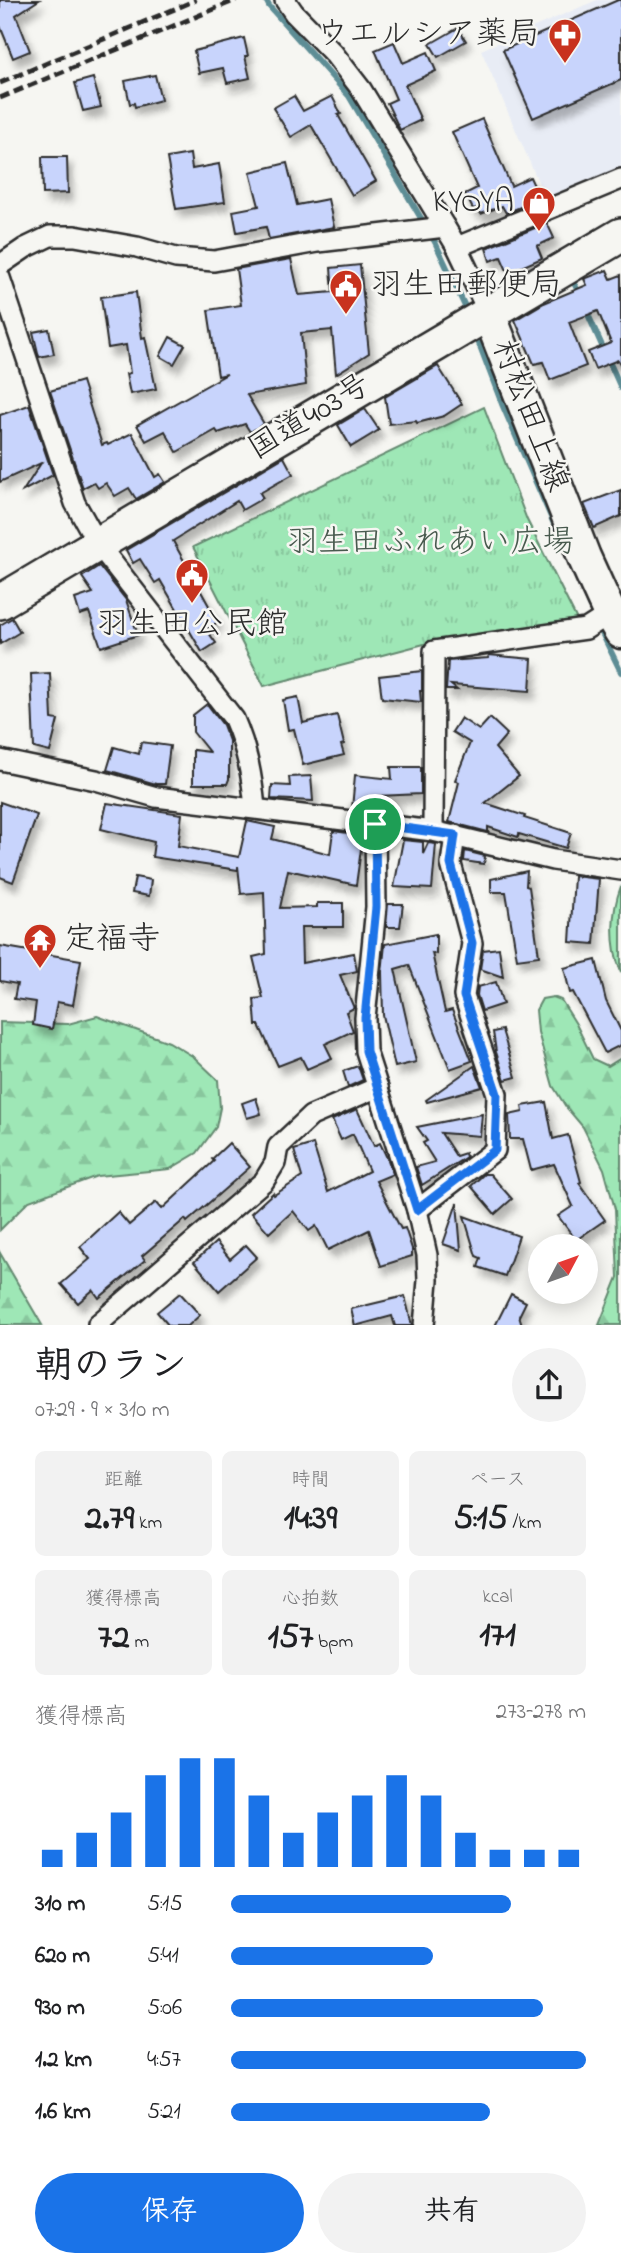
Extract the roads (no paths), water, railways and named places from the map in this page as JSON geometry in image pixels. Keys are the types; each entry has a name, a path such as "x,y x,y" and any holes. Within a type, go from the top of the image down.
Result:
{"highway":[{"name":"国道403号","path":"0,602 621,235"}],"main road":[{"name":"村松田上線","path":"489,314 609,620"}],"street":[{"path":"285,0 334,54 361,89 457,247 489,314"},
{"path":"457,247 621,179"},
{"path":"0,265 25,248 50,236 75,236 136,247 176,258 214,261 318,242 445,228"},
{"path":"0,278 75,503 98,544 234,719 244,741 251,769 255,808"},
{"path":"433,831 435,651 609,620"},
{"path":"0,760 96,780 156,797 433,831 553,860 621,870"},
{"path":"375,824 376,907 365,1018 366,1051 417,1210 427,1255 424,1325"},
{"path":"417,1210 495,1150 497,1094 464,996 472,943 451,864 455,835"},
{"path":"99,1324 264,1181 275,1163 278,1147 311,1115 378,1087"}],"waterway":[{"path":"266,0 349,96 435,242 468,313"},
{"path":"574,283 581,297"},
{"path":"586,310 621,388"},
{"path":"475,333 502,404 590,607"},
{"path":"597,623 621,672"}],"railway":[{"path":"0,83 196,0"},
{"path":"0,98 236,0"}],"place":[{"name":"ウエルシア薬局","path":"565,65"},
{"name":"KYOYA","path":"539,233"},
{"name":"羽生田郵便局","path":"346,316"},
{"name":"羽生田公民館","path":"192,605"},
{"name":"定福寺","path":"40,970"}],"park label":[{"name":"羽生田ふれあい広場","path":"430,543"}]}
